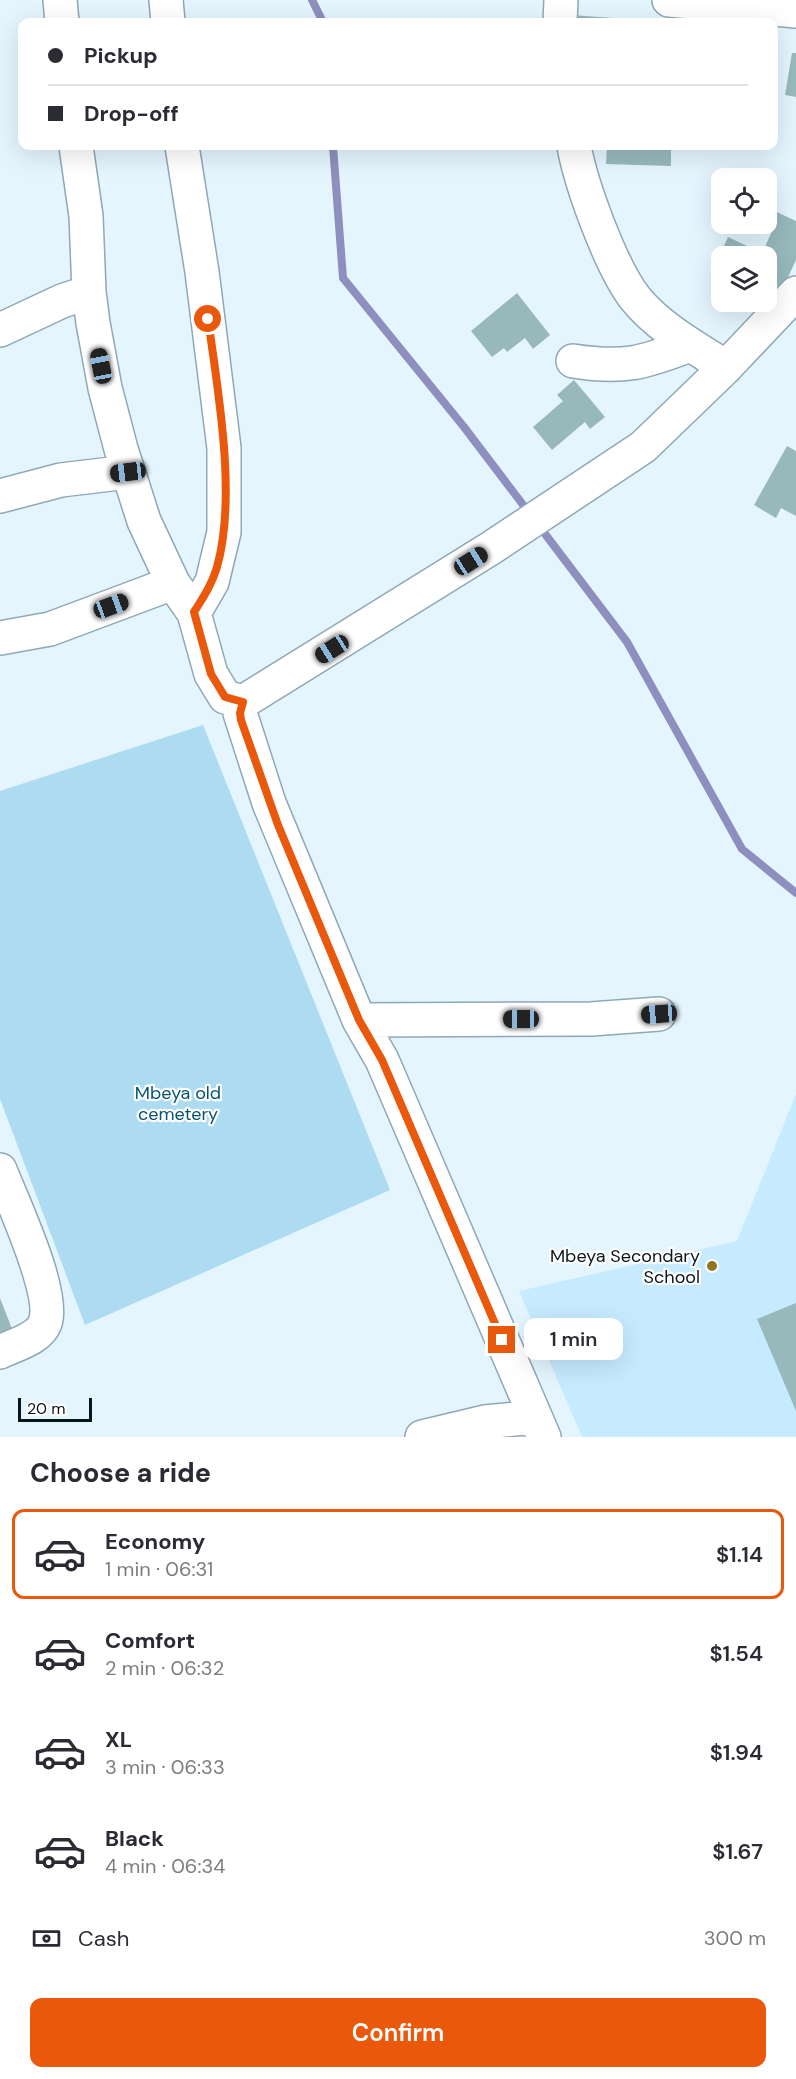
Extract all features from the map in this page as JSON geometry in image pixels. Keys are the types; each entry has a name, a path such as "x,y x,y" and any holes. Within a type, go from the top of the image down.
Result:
{"street":[{"path":"60,0 62,18"},
{"path":"166,0 168,18"},
{"path":"560,18 561,0"},
{"path":"669,0 796,11"},
{"path":"77,150 86,216 89,292 105,388 128,472 144,521 173,583 194,612 211,674 220,693 225,697 243,702"},
{"path":"183,150 207,308 224,448 224,532 212,582 194,612"},
{"path":"575,150 579,171 618,268 636,299 690,345 726,367"},
{"path":"0,330 62,301 89,292"},
{"path":"422,1437 485,1422 540,1427 382,1060 359,1020 269,803 241,720 243,702 491,548 643,447 726,367 796,293"},
{"path":"573,361 608,366 647,361 690,345"},
{"path":"0,496 61,480 128,472"},
{"path":"0,639 50,629 173,583"},
{"path":"359,1020 591,1019 659,1014"},
{"path":"0,1170 43,1282 47,1312 45,1324 37,1335 0,1352"}],"shaded area":[{"name":"Mbeya Secondary School","path":"796,1094 796,1437 582,1437 519,1291 737,1241"}],"green space":[{"name":"Mbeya old cemetery","path":"203,725 390,1190 85,1325 0,1099 0,791"}],"building":[{"path":"571,15 613,18 571,18"},
{"path":"792,53 796,53 796,97 785,95"},
{"path":"607,150 671,150 671,166 606,164"},
{"path":"777,212 796,221 796,260 783,288 777,285 777,246 765,246 771,234 777,234"},
{"path":"728,237 747,246 724,246"},
{"path":"517,293 550,335 533,349 525,338 507,352 504,348 492,357 471,331"},
{"path":"574,380 605,417 590,429 585,422 552,450 533,427 563,401 557,395"},
{"path":"787,446 796,451 796,516 781,508 776,518 754,505"},
{"path":"0,1298 14,1334 0,1340"},
{"path":"796,1303 796,1411 757,1319"}],"waterway":[{"path":"312,0 321,18"},
{"path":"333,150 343,278 464,427 530,514"},
{"path":"539,526 627,642 742,849 796,893"}],"place":[{"name":"Mbeya Secondary School","path":"712,1266"}],"route":[{"path":"208,319 224,448 224,532 218,566 212,582 194,612 211,674 220,693 231,700 243,702 241,720 269,803 359,1020 382,1060 502,1340"}]}
